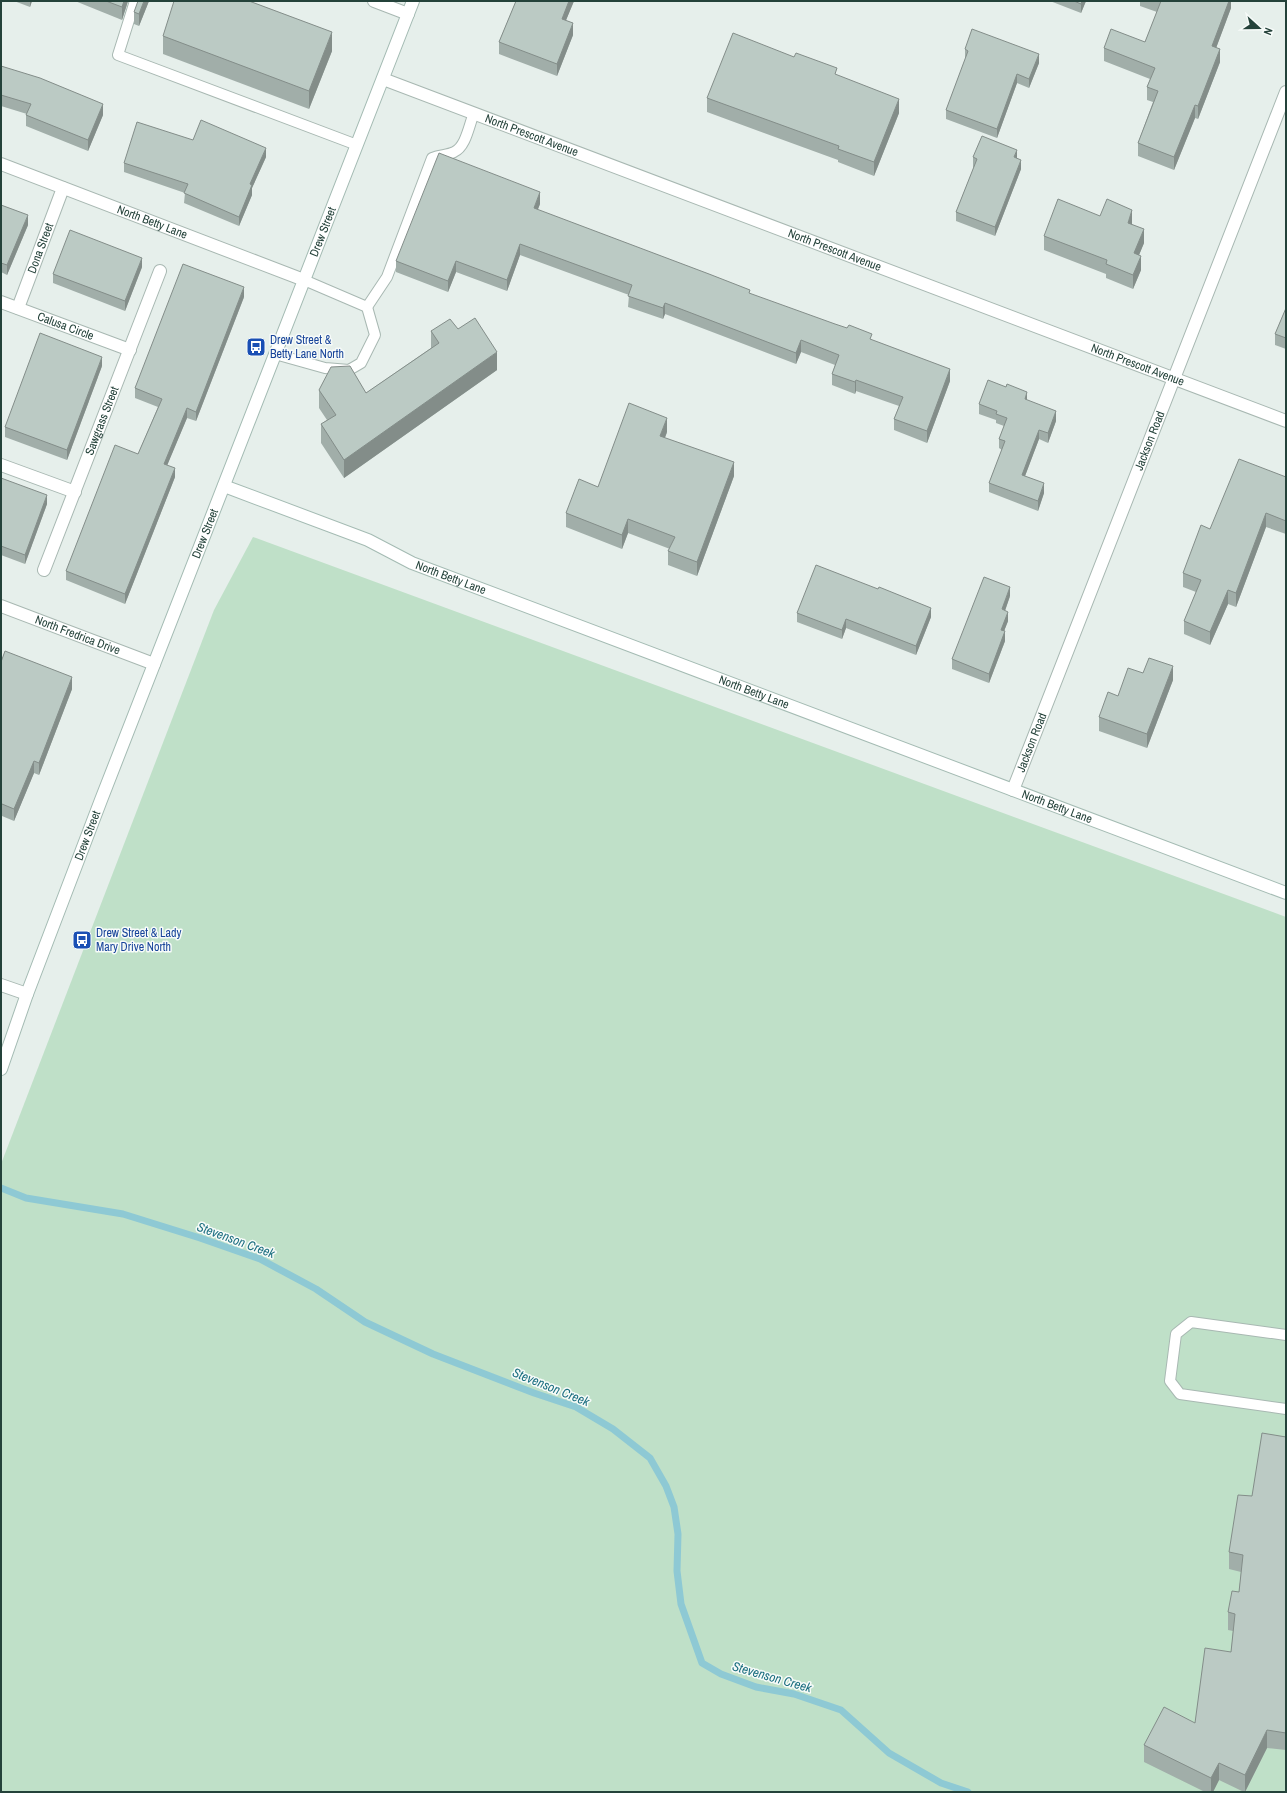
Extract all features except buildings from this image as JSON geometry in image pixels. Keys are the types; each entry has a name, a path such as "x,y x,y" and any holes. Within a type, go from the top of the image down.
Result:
{"street":[{"path":"374,1 408,14"},
{"name":"Drew Street","path":"1,1069 27,994 154,664 413,1"},
{"name":"North Prescott Avenue","path":"383,79 1286,421"},
{"name":"Jackson Road","path":"1013,790 1286,92"},
{"name":"North Betty Lane","path":"1,164 304,280"},
{"name":"Dona Street","path":"18,308 63,188"},
{"name":"Sawgrass Street","path":"44,570 160,272"},
{"name":"Calusa Circle","path":"1,302 130,350"},
{"path":"1,465 75,492"},
{"name":"North Betty Lane","path":"224,486 368,540 412,563 1286,893"},
{"name":"North Fredrica Drive","path":"1,606 154,664"},
{"path":"1,985 27,994"}],"lane":[{"path":"135,1 118,55 357,145"},
{"path":"367,306 387,277 432,158 442,154 453,153 461,147 474,113"},
{"path":"304,280 367,306"},
{"path":"275,354 325,368 348,370 361,363 375,335 367,306"},
{"path":"1286,1335 1191,1322 1176,1334 1170,1381 1180,1394 1286,1409"}],"green space":[{"path":"253,537 1286,917 1286,1792 1,1792 1,1164 214,610"}],"waterway":[{"name":"Stevenson Creek","path":"1,1188 26,1198 123,1214 200,1238 260,1259 316,1289 365,1322 433,1354 534,1393 576,1407 613,1429 650,1458 666,1486 674,1507 678,1534 677,1571 681,1604 702,1663 721,1674 756,1687 794,1694 841,1710 889,1753 941,1783 968,1792"}],"place":[{"name":"Drew Street & Betty Lane North","path":"256,347"},
{"name":"Drew Street & Lady Mary Drive North","path":"82,940"}]}
